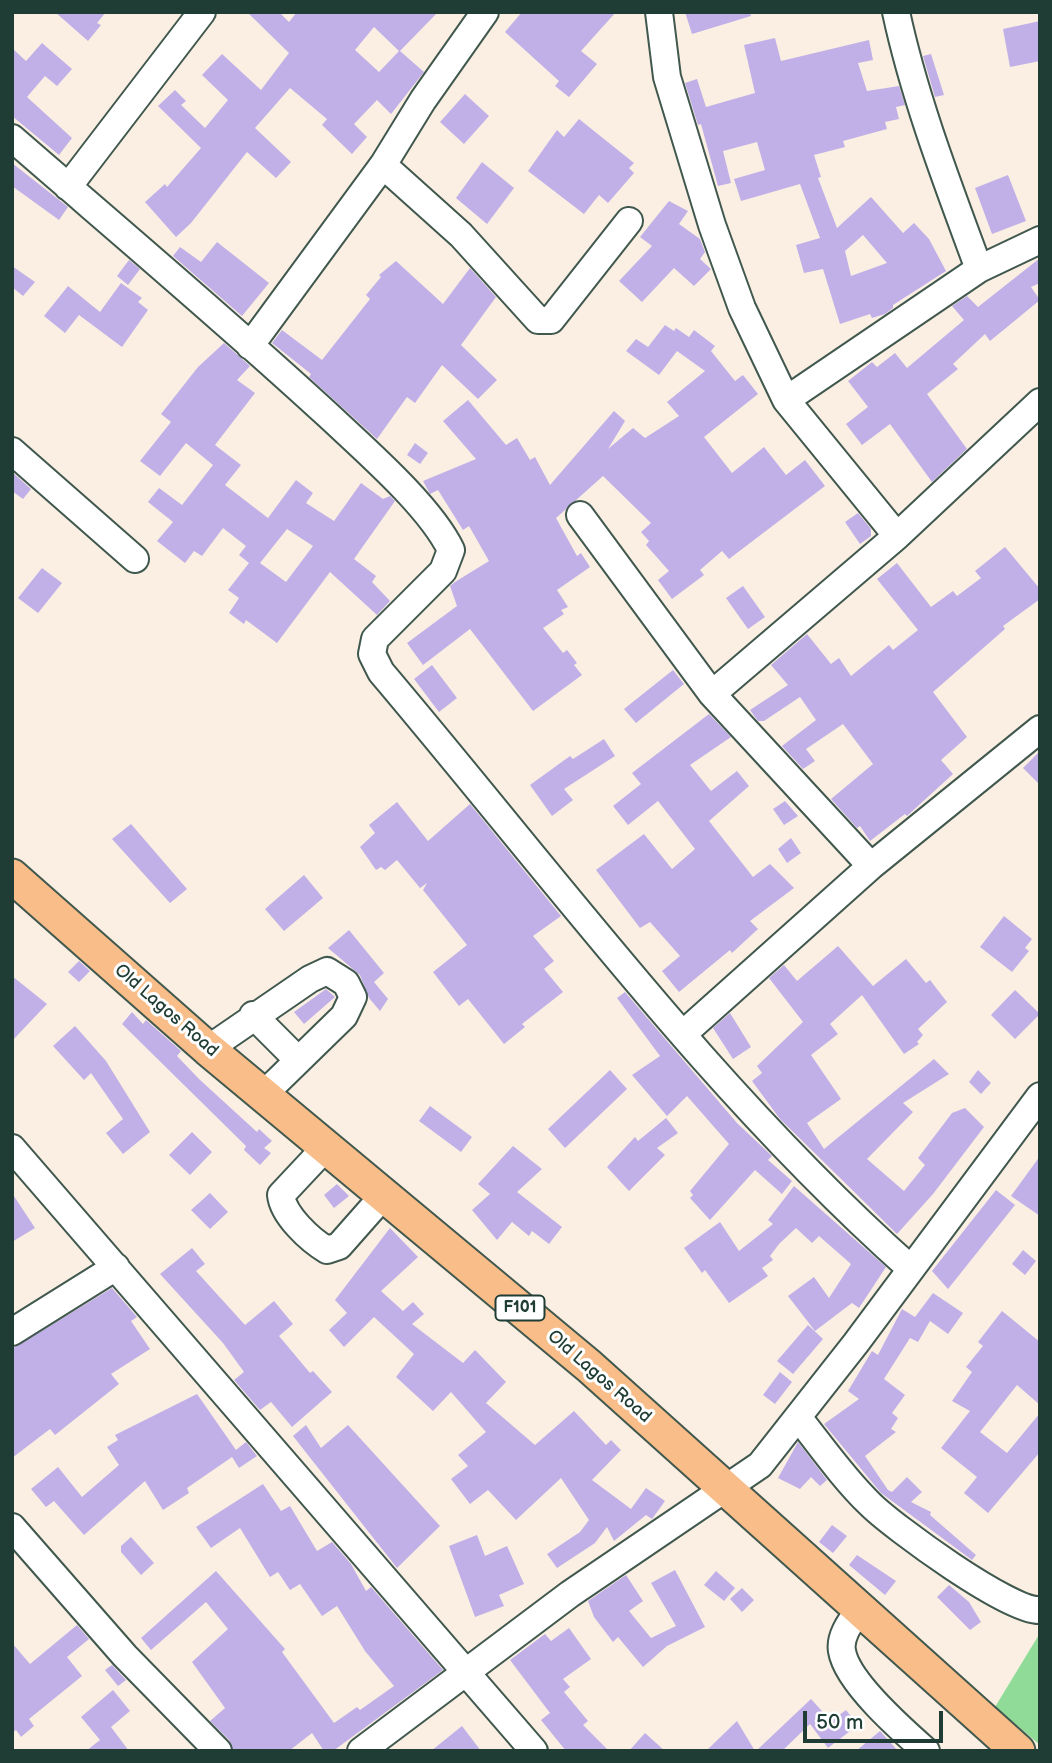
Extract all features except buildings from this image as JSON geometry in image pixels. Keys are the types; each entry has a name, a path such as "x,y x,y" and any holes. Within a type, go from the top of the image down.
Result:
{"main road":[{"name":"Old Lagos Road","path":"12,876 208,1049 589,1366 725,1490 861,1607 1018,1751"}],"street":[{"path":"68,187 202,12"},
{"path":"250,346 383,165 423,100 485,12"},
{"path":"659,12 667,77 712,225 742,308 786,400 897,536"},
{"path":"896,12 905,53 934,146 979,270"},
{"path":"12,138 250,346 381,465 443,534 451,550 443,571 375,639 372,654 381,672 722,1081 843,1209 911,1269"},
{"path":"383,165 461,235 538,320 551,320 629,221"},
{"path":"786,400 979,270 1040,240"},
{"path":"712,694 897,536 1040,402"},
{"path":"12,451 135,559"},
{"path":"580,515 712,694 871,866"},
{"path":"683,1034 871,866 1040,729"},
{"path":"208,1049 253,1016 327,971 346,983 353,997 344,1016 263,1094"},
{"path":"253,1016 297,1059"},
{"path":"361,1751 570,1594 760,1465 1040,1096"},
{"path":"326,1147 281,1195 282,1205 316,1244 327,1250 338,1246 384,1195"},
{"path":"12,1148 534,1751"},
{"path":"12,1332 116,1268"},
{"path":"798,1417 870,1504 1000,1598 1031,1611 1040,1610"},
{"path":"12,1527 125,1656 218,1751"},
{"path":"861,1607 844,1634 841,1650 849,1672 926,1751"}],"green space":[{"path":"1040,1633 1040,1745 995,1707"}]}
